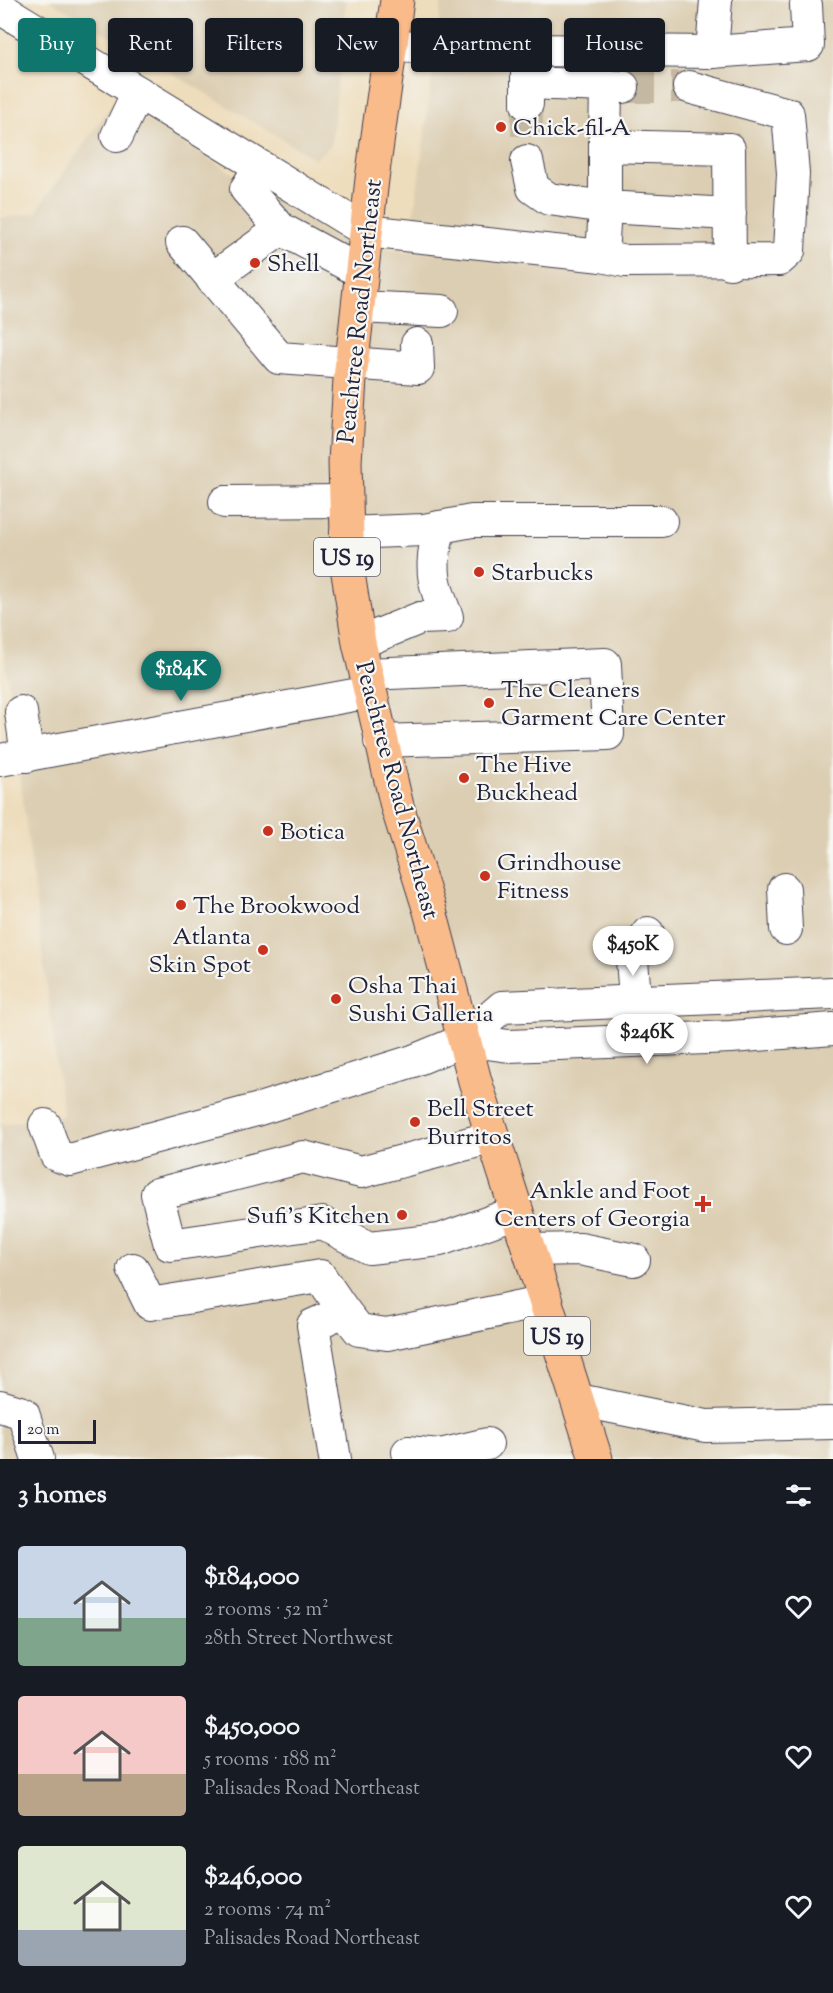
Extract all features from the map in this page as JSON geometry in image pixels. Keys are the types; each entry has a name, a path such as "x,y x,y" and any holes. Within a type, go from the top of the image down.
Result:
{"highway":[{"name":"Peachtree Road Northeast","path":"394,18 397,0"},
{"name":"Peachtree Road Northeast","path":"387,72 361,272 352,365 345,462 348,573 380,741 433,921 464,1040 517,1212"},
{"name":"US 19","path":"517,1212 596,1459"}],"street":[{"path":"712,52 716,0"},
{"path":"552,50 712,52 808,45 806,5"},
{"path":"0,8 366,231 602,256 625,261 779,260 789,251 793,173 788,114 689,87"},
{"path":"527,72 527,94 615,87 605,146 602,256"},
{"path":"117,136 138,93"},
{"path":"605,146 729,149 730,262"},
{"path":"527,161 533,188 549,199 605,207 730,214"},
{"path":"260,167 246,189 281,229 361,272"},
{"path":"212,279 281,229"},
{"path":"182,242 279,358 418,368 417,344"},
{"path":"358,307 442,311"},
{"path":"225,502 346,501"},
{"path":"346,533 440,527 472,521 661,521"},
{"path":"365,670 420,618 447,616 435,588 432,555 440,527"},
{"path":"21,712 13,758 365,670 605,664 608,734 380,741"},
{"path":"784,889 786,929"},
{"path":"638,1041 632,960 648,933"},
{"path":"45,1125 56,1155 70,1160 256,1110 413,1061 464,1040 502,1007 833,993"},
{"path":"727,999 731,1036"},
{"path":"464,1040 509,1047 833,1029"},
{"path":"493,1137 361,1172 303,1157 157,1194 170,1245 322,1223 369,1248 440,1240 517,1212"},
{"path":"530,1250 580,1249 634,1260"},
{"path":"133,1269 150,1304 321,1276 359,1330 387,1334 546,1301"},
{"path":"335,1459 313,1325 344,1311"},
{"path":"578,1400 706,1426 833,1423"},
{"path":"0,1406 23,1413 38,1459"},
{"path":"408,1452 440,1455 487,1444"}],"shaded area":[{"path":"50,0 346,0 344,18 315,18 315,72 339,72 331,145 315,159 170,72 193,72 193,18 108,18 108,35 96,28 96,18 80,18"},
{"path":"442,0 833,0 833,1459 0,1459 0,1124 63,1116 0,620 0,218 35,213 115,100 334,237 409,253 433,72 552,72 552,18 440,18"}],"tunnel":[{"path":"623,87 689,87"},
{"path":"527,104 527,161"}],"place":[{"name":"Chick-fil-A","path":"501,127"},
{"name":"Shell","path":"255,263"},
{"name":"Starbucks","path":"479,572"},
{"name":"The Cleaners Garment Care Center","path":"489,703"},
{"name":"The Hive Buckhead","path":"464,778"},
{"name":"Botica","path":"268,831"},
{"name":"Grindhouse Fitness","path":"485,876"},
{"name":"The Brookwood","path":"181,905"},
{"name":"Atlanta Skin Spot","path":"263,950"},
{"name":"Osha Thai Sushi Galleria","path":"336,999"},
{"name":"Bell Street Burritos","path":"415,1122"},
{"name":"Ankle and Foot Centers of Georgia","path":"703,1204"},
{"name":"Sufi's Kitchen","path":"402,1215"}]}
